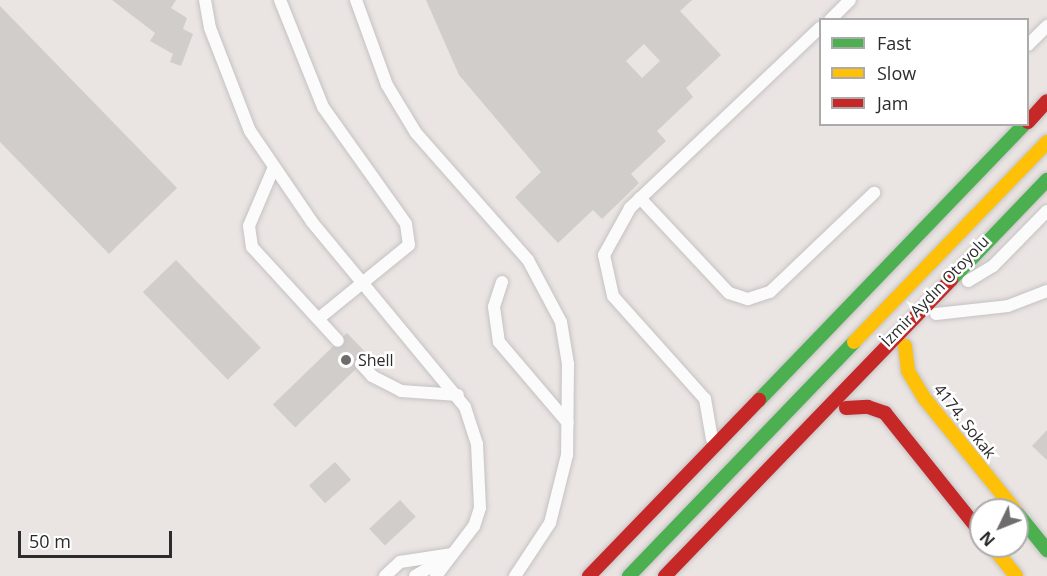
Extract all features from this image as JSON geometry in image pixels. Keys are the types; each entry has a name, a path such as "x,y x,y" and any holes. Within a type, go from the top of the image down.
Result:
{"main road":[{"path":"589,576 1023,126"},
{"path":"629,576 1047,142"},
{"path":"665,576 1047,180"},
{"name":"İzmir Aydın Otoyolu","path":"685,576 1047,198"},
{"name":"4174. Sokak","path":"905,346 908,371 925,399 1005,498"},
{"path":"846,408 868,407 885,413 969,517"},
{"name":"4174. Sokak","path":"1029,527 1047,550"},
{"path":"1002,558 1016,576"}],"lane":[{"path":"205,0 210,28 250,131 363,284 458,395 477,444 482,495 474,526 435,576"},
{"path":"270,0 284,19"},
{"path":"280,0 284,19 323,107 406,224 409,245 318,319"},
{"path":"356,0 387,85 416,133 528,260 548,291 567,344 569,401 567,455 550,523 515,576"},
{"path":"832,18 850,0"},
{"path":"1029,44 1047,26"},
{"path":"709,450 712,423 705,399 608,287 604,264 607,245 618,224 640,198 819,29"},
{"path":"274,166 249,226 252,247 338,341"},
{"path":"640,198 729,293 748,299 770,292 874,193"},
{"path":"968,281 993,266 1047,211"},
{"path":"502,282 494,307 499,342 537,392 568,423"},
{"path":"936,314 1008,306 1047,291"},
{"path":"361,364 372,376 401,391 458,395"},
{"path":"385,576 400,562 452,554"},
{"path":"415,576 452,554"},
{"path":"446,576 452,554"}],"building":[{"path":"112,0 176,0 171,8 187,18 183,29 193,34 181,66 170,62 173,54 150,41 155,33"},
{"path":"426,0 692,0 680,11 721,55 686,88 693,97 657,131 666,141 631,174 639,183 602,219 593,210 558,243 515,197 541,172 459,75","holes":["644,44 660,61 642,78 626,61"]},
{"path":"0,6 177,188 109,254 0,142"},
{"path":"176,260 261,348 228,380 143,292"},
{"path":"347,333 369,356 295,428 273,405"},
{"path":"1047,430 1047,460 1032,446"},
{"path":"335,462 351,480 325,503 309,485"},
{"path":"400,500 416,517 385,545 369,529"}],"traffic: fast":[{"path":"759,400 1023,126"},
{"path":"951,280 1047,180"},
{"path":"629,576 854,342"},
{"path":"1029,528 1047,550"}],"traffic: slow":[{"path":"854,342 1047,142"},
{"path":"905,346 908,371 925,399 1005,498"},
{"path":"1002,558 1016,576"}],"traffic: jam":[{"path":"1029,121 1047,101"},
{"path":"665,576 951,280"},
{"path":"589,576 759,400"},
{"path":"846,408 868,407 885,413 969,518"}],"place":[{"name":"Shell","path":"346,360"}]}
